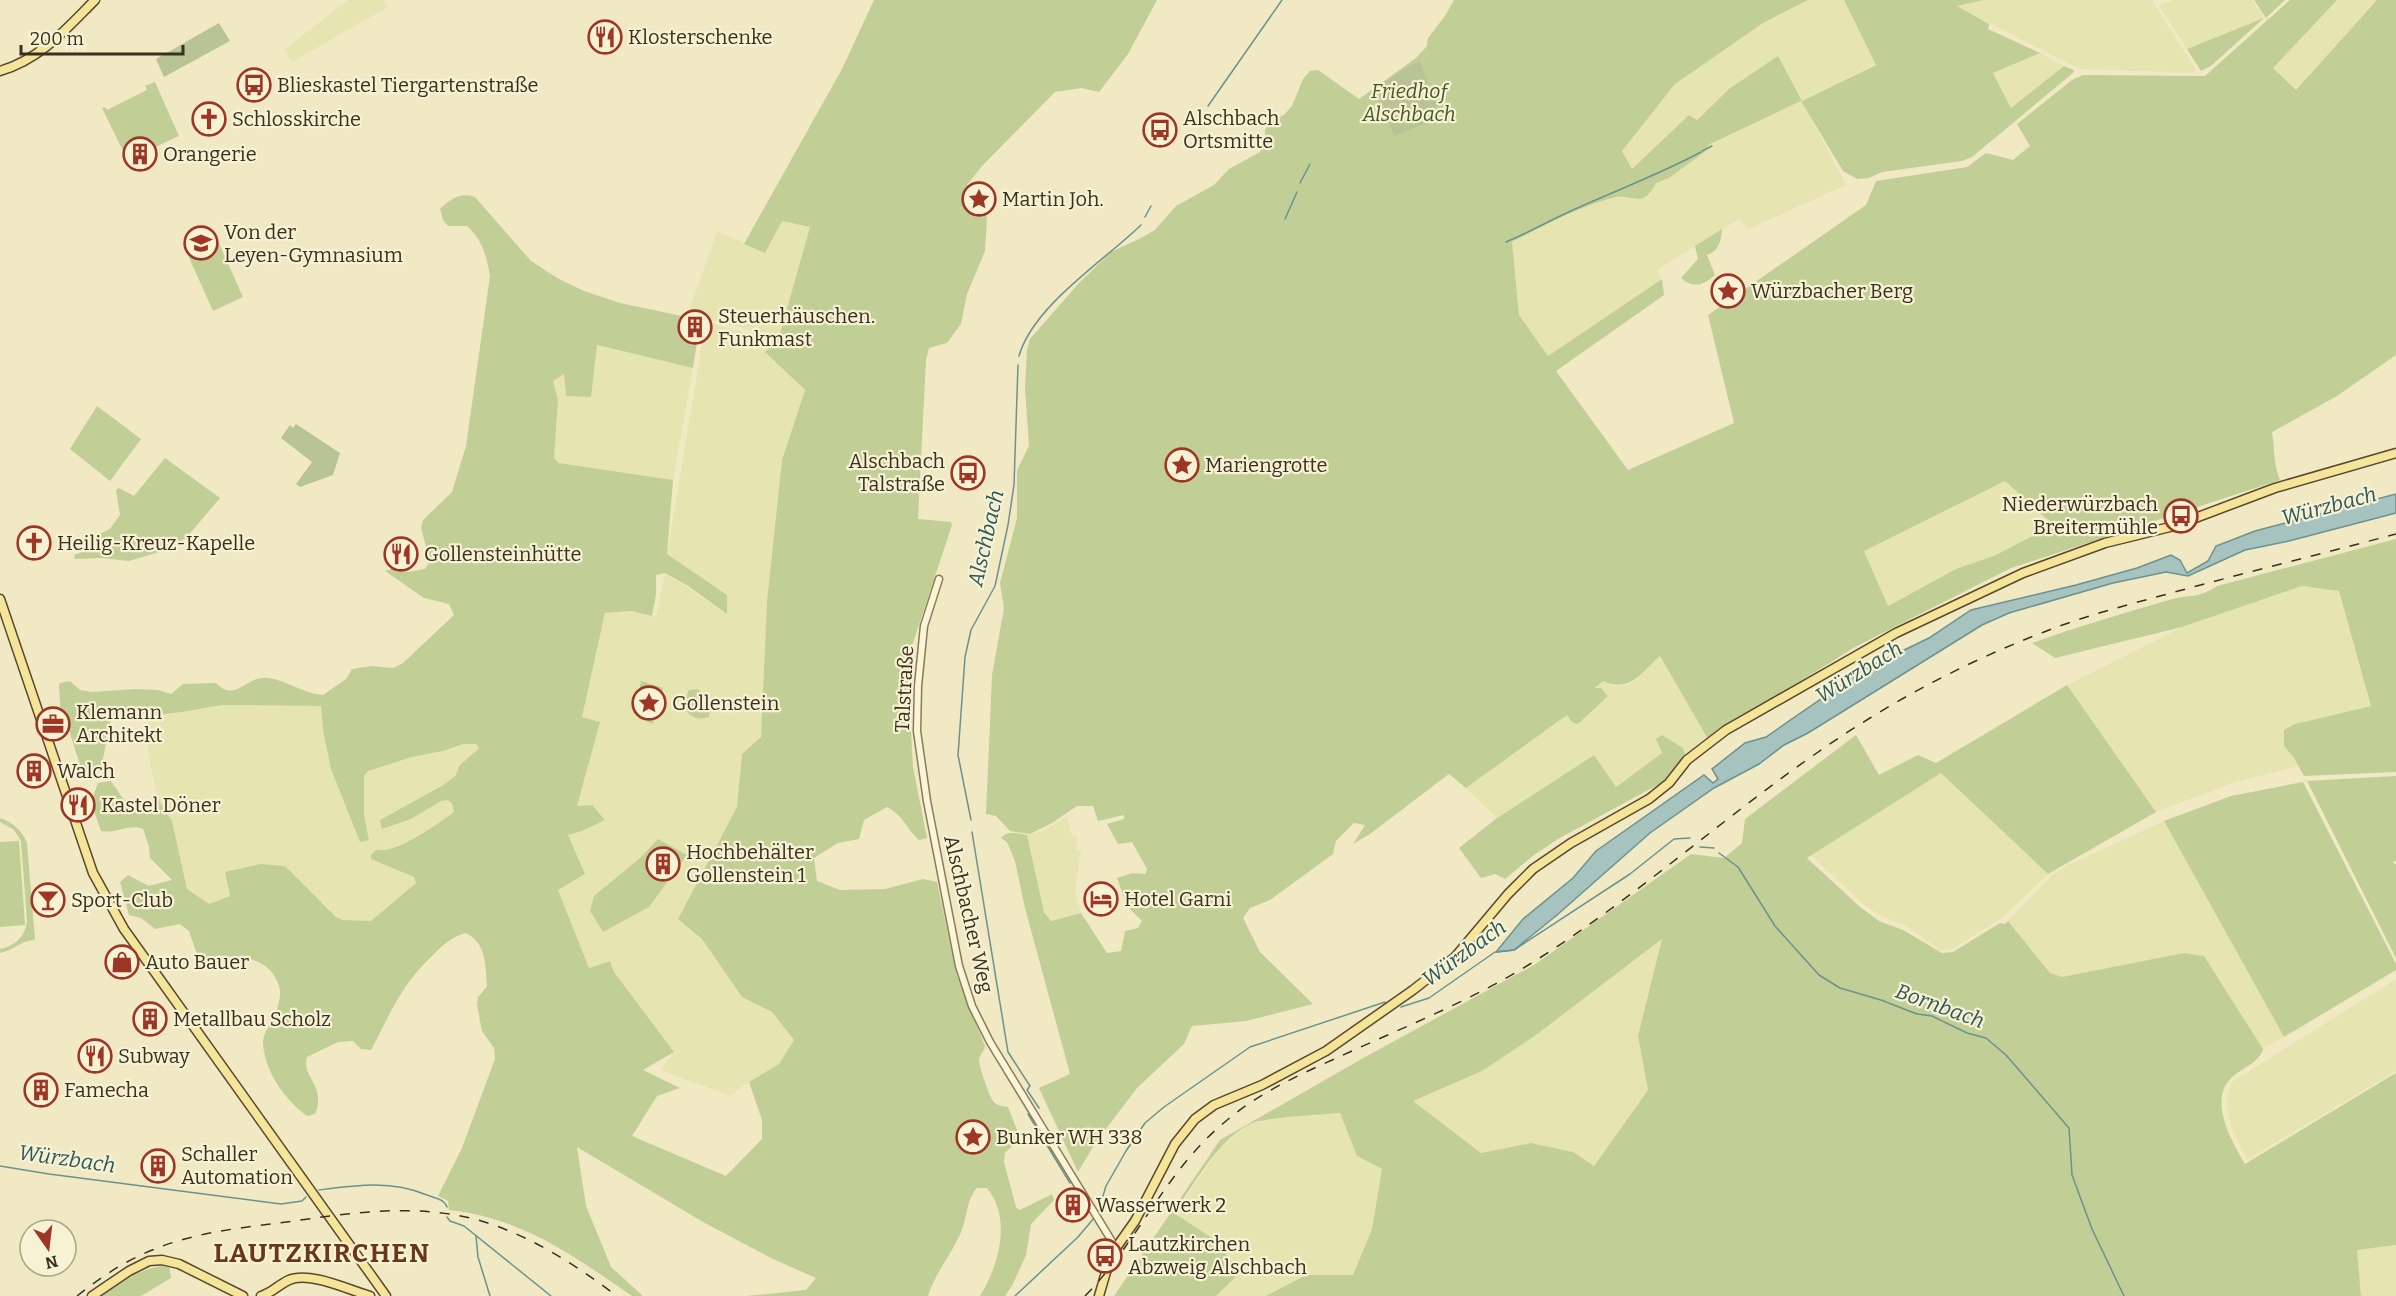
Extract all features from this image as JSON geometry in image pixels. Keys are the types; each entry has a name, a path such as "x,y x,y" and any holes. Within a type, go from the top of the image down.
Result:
{"main road":[{"path":"0,71 22,64 42,51 95,0"},
{"path":"1099,1296 1105,1269 1116,1248 1135,1221 1175,1144 1195,1119 1214,1105 1262,1085 1309,1061 1355,1032 1455,957 1508,894 1550,855 1649,799 1675,776 1687,760 1726,730 1896,633 2002,581 2105,543 2174,526 2275,488 2396,453"},
{"path":"0,599 100,889 124,929 386,1296"},
{"path":"92,1296 110,1282 142,1264 155,1260 168,1260 243,1296"},
{"path":"261,1296 290,1280 304,1277 367,1295 372,1290 375,1281"}],"street":[{"name":"Talstraße","path":"927,801 917,731 918,686 926,616 939,579"},
{"name":"Alschbacher Weg","path":"927,801 959,966 972,1006 990,1042 1096,1219 1116,1248"}],"green space":[{"path":"348,0 383,0 388,7 292,62 284,50"},
{"path":"874,0 1157,0 1128,54 1099,92 1081,88 1055,92 982,166 967,185 965,203 969,211 987,216 985,251 967,294 961,324 947,343 929,348 926,360 918,519 951,522 952,525 907,661 913,767 927,838 919,840 902,819 887,807 864,820 859,839 838,843 814,858 817,881 840,890 885,889 923,879 937,882 957,976 985,1046 979,1059 982,1074 995,1103 1008,1107 1017,1130 1016,1142 1005,1153 1004,1162 1016,1207 1019,1210 1052,1194 1054,1200 1031,1224 1026,1255 1005,1296 980,1296 993,1270 1001,1227 995,1200 987,1188 977,1188 969,1203 961,1232 928,1296 746,1296 806,1290 816,1278 773,1259 703,1222 577,1147 586,1206 611,1267 643,1296 632,1296 546,1241 501,1221 449,1210 448,1201 438,1196 462,1148 495,1059 494,1048 482,1031 477,1005 478,997 487,986 484,956 473,938 466,933 452,939 421,967 397,1000 371,1050 361,1049 353,1041 338,1042 307,1057 307,1070 316,1089 318,1104 315,1114 307,1116 291,1102 277,1084 264,1053 264,1036 275,1015 280,995 280,988 275,977 261,963 251,959 219,957 199,960 189,931 180,924 155,929 141,918 129,915 120,882 128,875 149,886 172,880 150,858 143,829 133,827 101,831 91,802 98,783 111,781 124,800 134,802 158,799 172,821 187,889 209,904 230,896 225,872 261,864 285,866 336,917 343,920 371,921 416,883 414,877 371,859 371,855 376,850 384,850 405,843 454,812 448,800 441,801 411,819 382,829 380,820 445,784 456,775 459,766 479,748 476,744 463,744 368,771 364,776 364,815 369,840 360,842 331,769 321,706 222,705 147,716 131,708 121,709 110,723 102,764 84,778 69,730 61,719 59,687 60,683 70,681 80,690 92,692 135,689 158,690 171,694 183,684 216,683 230,691 253,680 268,678 323,695 346,679 352,669 371,666 393,668 403,663 454,615 449,604 424,598 385,571 395,568 408,572 425,569 430,561 421,528 423,520 452,492 466,446 490,276 483,249 472,231 467,226 448,226 443,220 440,209 452,199 465,195 475,197 531,261 559,279 584,291 620,303 687,317 700,323 693,368 597,345 591,397 566,396 564,374 553,381 558,400 554,458 559,463 673,480 667,554 727,595 727,614 688,586 665,573 656,575 656,595 652,616 631,611 605,613 582,717 600,722 577,806 592,805 605,820 568,835 585,874 558,890 589,968 610,961 614,972 674,1052 643,1070 680,1088 657,1096 632,1136 726,1176 762,1139 762,1120 749,1082 779,1064 794,1040 772,1012 742,997 702,939 678,919 737,807 742,754 761,737 767,601 782,460 805,390 765,352 779,337 810,227 782,221 765,253 744,244 842,69"},
{"path":"1454,0 1808,0 1763,23 1675,84 1622,151 1632,169 1689,115 1697,120 1729,89 1778,56 1802,101 1876,65 1844,0 1984,0 1957,6 1989,24 1988,29 2040,53 1993,73 2011,108 2064,66 2074,70 1972,157 1962,161 1882,172 1869,178 1857,179 1843,171 1801,101 1710,144 1704,150 1706,151 1669,178 1656,183 1646,196 1637,199 1612,198 1599,202 1561,217 1512,242 1519,315 1548,356 1662,279 1664,295 1556,371 1628,470 1734,423 1708,315 1866,205 1876,181 1967,167 1986,153 2013,160 2030,146 2017,124 2072,80 2083,75 2205,76 2290,0 2337,0 2273,68 2296,90 2377,0 2396,0 2396,355 2337,396 2272,432 2275,462 2280,480 2011,568 1855,647 1708,739 1660,656 1641,675 1628,683 1621,685 1603,681 1595,688 1601,688 1608,696 1578,724 1572,722 1567,715 1466,788 1449,774 1370,834 1353,844 1365,825 1354,823 1336,841 1333,854 1270,900 1250,908 1243,918 1260,952 1313,1004 1246,1021 1192,1026 1184,1044 1137,1088 1096,1142 1078,1172 1039,1088 1070,1074 1025,908 1015,861 1007,842 1001,838 1010,833 1027,835 1044,912 1051,921 1081,913 1107,953 1121,951 1125,931 1138,928 1142,921 1127,906 1117,878 1132,873 1145,874 1147,869 1132,842 1118,844 1107,824 1124,819 1124,815 1098,821 1093,806 1077,806 1052,823 1030,834 1010,831 996,816 986,814 992,675 1004,608 1000,583 1017,518 1017,470 1029,446 1025,388 1027,350 1030,339 1079,283 1111,252 1155,230 1176,206 1214,185 1229,169 1260,152 1265,144 1265,130 1271,121 1284,115 1292,106 1303,79 1310,71 1318,70 1359,99 1416,58 1427,46 1428,38","holes":["2005,481 2054,525 1996,555 1956,569 1888,606 1864,551"]},
{"path":"1808,0 1844,0 1876,64 1802,101 1846,185 1749,229 1739,219 1657,270 1662,279 1548,356 1519,315 1512,242 1578,208 1616,197 1642,198 1655,183 1669,178 1705,152 1704,150 1710,144 1801,101 1778,57 1729,89 1696,120 1689,115 1632,169 1621,151 1675,84 1763,23"},
{"path":"1984,0 2152,0 2196,70 2193,73 2080,69 1956,6"},
{"path":"2174,0 2252,0 2264,18 2187,49 2158,5"},
{"path":"2254,0 2285,0 2266,18"},
{"path":"2337,0 2377,0 2296,90 2272,68"},
{"path":"2264,18 2211,66 2201,71 2187,49"},
{"path":"219,23 230,41 164,77 156,59"},
{"path":"2040,53 2064,66 2011,108 1993,73"},
{"name":"Friedhof Alschbach","path":"1420,61 1430,89 1439,86 1442,95 1429,122 1394,136 1377,88 1403,69"},
{"path":"155,82 179,136 126,157 102,108 105,107 107,110 147,90 145,86"},
{"path":"781,221 810,227 779,337 688,314 717,231 765,253"},
{"path":"1722,229 1719,245 1707,255 1715,275 1707,281 1694,285 1681,278 1698,259 1695,246"},
{"path":"217,239 243,297 213,311 187,253"},
{"path":"706,321 774,342 766,352 805,390 782,460 767,601 761,737 742,754 737,807 678,919 702,939 742,997 772,1012 794,1040 779,1064 730,1096 661,1070 674,1052 614,972 610,961 589,968 558,890 585,874 568,835 582,831 576,807 599,722 582,717 605,613 631,611 656,617 665,573 727,614 727,595 667,554"},
{"path":"596,345 693,368 673,480 559,463 554,458 558,400 553,381"},
{"path":"97,406 141,439 110,481 70,449"},
{"path":"296,424 340,453 333,475 300,487 296,484 312,462 281,438 290,425 293,428"},
{"path":"165,458 220,498 186,538 169,549 129,561 101,558 75,559 74,555 100,546 97,535 110,529 120,515 116,490 119,488 134,496"},
{"path":"2005,481 2055,526 1996,555 1956,569 1888,606 1864,551"},
{"path":"2396,539 2396,772 2304,776 2284,746 2284,730 2295,724 2371,706 2339,591 2302,586 2182,627 2055,658 2032,643 2176,598 2199,595 2217,586"},
{"path":"2302,586 2339,591 2371,706 2295,724 2284,746 2299,766 2235,782 2156,812 2067,685 2182,627"},
{"path":"1660,656 1708,739 1686,757 1662,753 1616,787 1593,755 1497,818 1466,788 1567,715 1603,681 1614,686 1628,685"},
{"path":"641,681 663,688 653,724 638,718 635,713"},
{"path":"2067,685 2156,812 2048,874 1941,773 1807,858 1860,907 1879,921 1903,930 1942,953 1953,952 2000,923 2005,924 2008,921 2050,973 2062,977 2184,953 2204,956 2263,1049 2256,1060 2227,1083 2222,1094 2222,1106 2228,1131 2245,1164 2396,1073 2396,1245 2357,1250 2361,1296 1266,1296 1306,1275 1353,1275 1372,1229 1382,1169 1357,1156 1340,1113 1278,1118 1248,1125 1225,1143 1198,1177 1174,1213 1215,1240 1240,1273 1216,1296 1114,1296 1220,1140 1365,1057 1534,965 1691,854 1724,858 1742,843 1745,819 1856,735 1879,775 1918,755 1936,763","holes":["1662,939 1638,1036 1648,1090 1594,1166 1573,1152 1531,1143 1481,1153 1413,1101 1482,1071 1536,1035"]},
{"path":"697,689 708,701 709,717 693,717 683,705 689,690"},
{"path":"222,705 322,706 369,840 364,815 364,775 368,771 463,744 475,744 479,748 459,766 456,775 445,784 380,820 411,819 441,801 448,800 454,809 454,812 446,818 408,841 383,851 405,873 414,877 416,883 376,920 361,923 343,920 336,917 324,903 225,872 230,896 209,904 187,889 172,821 158,799 148,750 147,716"},
{"path":"1662,735 1683,748 1686,757 1661,783 1558,839 1505,879 1495,874 1481,878 1459,848 1497,818 1594,755 1616,787 1662,753 1656,739"},
{"path":"1941,772 2048,874 2002,918 1952,949 1942,951 1904,925 1881,916 1863,904 1811,855"},
{"path":"2396,776 2396,861 2393,862 2396,864 2396,958 2307,781"},
{"path":"2303,782 2396,964 2396,970 2284,1037 2164,821 2231,796"},
{"path":"1067,817 1072,836 1077,835 1077,849 1081,850 1075,891 1081,913 1051,921 1044,912 1027,835 1042,831"},
{"path":"0,818 17,828 27,843 35,940 0,953 0,949 19,939 27,921 21,841 14,830 0,822"},
{"path":"2164,821 2284,1037 2263,1049 2204,956 2186,953 2062,977 2050,973 2008,921 2051,876 2066,866"},
{"path":"658,839 687,855 649,907 603,932 590,911 594,896 640,858"},
{"path":"19,841 25,925 0,927 0,842"},
{"path":"1663,938 1638,1036 1648,1090 1594,1166 1573,1152 1531,1143 1481,1153 1412,1101 1482,1071 1536,1035"},
{"path":"2396,979 2396,1071 2247,1160 2231,1127 2226,1101 2232,1082"},
{"path":"1340,1113 1357,1156 1382,1169 1372,1229 1353,1275 1306,1275 1266,1296 1216,1296 1240,1273 1174,1214 1220,1148 1249,1124 1281,1118"},
{"path":"2396,1245 2396,1296 2361,1296 2357,1250"},
{"path":"169,1265 171,1278 141,1296 101,1296 141,1272"}],"water":[{"path":"2396,494 2396,513 2245,550 2188,576 2166,572 2113,583 2009,613 1982,625 1808,733 1784,745 1759,764 1714,788 1650,833 1514,950 1496,952 1523,919 1573,878 1596,851 1704,775 1713,783 1718,779 1712,769 1745,743 1766,737 1863,670 1929,638 1971,610 2076,585 2137,568 2171,555 2180,560 2187,573 2208,561 2216,546 2255,531"}],"waterway":[{"name":"Alschbach","path":"1208,106 1282,0"},
{"path":"1702,151 1712,146"},
{"path":"1506,242 1701,152"},
{"path":"1300,183 1310,164"},
{"path":"1285,219 1297,192"},
{"name":"Alschbach","path":"1145,217 1151,206"},
{"name":"Alschbach","path":"1019,356 1027,337 1054,302 1141,225"},
{"name":"Alschbach","path":"971,820 958,755 965,657 971,630 995,586 1008,525 1014,485 1018,365"},
{"name":"Alschbach","path":"972,832 1008,1052 1030,1086 1027,1090 1039,1108"},
{"name":"Bornbach","path":"1497,952 1514,950 1630,874 1674,839 1690,838"},
{"name":"Bornbach","path":"1700,847 1714,848"},
{"name":"Bornbach","path":"1719,853 1738,867 1775,926 1819,975 1840,988 1917,1014 1932,1016 1967,1033 1986,1038 2006,1055 2069,1128 2072,1175 2092,1229 2124,1296"},
{"name":"Würzbach","path":"1401,1007 1429,998 1495,952"},
{"name":"Würzbach","path":"1098,1212 1106,1186 1126,1151 1145,1123 1164,1107 1250,1047 1385,1002"},
{"name":"Alschbach","path":"1028,1114 1070,1183"},
{"name":"Würzbach","path":"0,1166 281,1204 302,1201 306,1197"},
{"name":"Würzbach","path":"319,1190 360,1185 400,1187 439,1199 447,1207"},
{"name":"Würzbach","path":"447,1217 450,1221 464,1226 551,1296"},
{"name":"Würzbach","path":"1015,1296 1078,1237 1094,1218"},
{"path":"476,1236 478,1257 490,1296"}],"railway":[{"path":"1085,1296 1104,1275 1186,1162 1205,1141 1239,1111 1267,1092 1296,1077 1460,1002 1530,964 1617,905 1826,746 1891,705 1977,660 2062,625 2193,587 2396,534"},
{"path":"77,1296 134,1258 170,1243 232,1229 378,1211 453,1215 497,1226 551,1252 617,1296"}],"place":[{"name":"Klosterschenke","path":"605,37"},
{"name":"Blieskastel Tiergartenstraße","path":"254,85"},
{"name":"Schlosskirche","path":"209,119"},
{"name":"Alschbach Ortsmitte","path":"1160,130"},
{"name":"Orangerie","path":"140,154"},
{"name":"Martin Joh.","path":"979,199"},
{"name":"Von der Leyen-Gymnasium","path":"201,243"},
{"name":"Würzbacher Berg","path":"1728,291"},
{"name":"Steuerhäuschen. Funkmast","path":"695,327"},
{"name":"Mariengrotte","path":"1182,465"},
{"name":"Alschbach Talstraße","path":"968,473"},
{"name":"Niederwürzbach Breitermühle","path":"2181,516"},
{"name":"Heilig-Kreuz-Kapelle","path":"34,543"},
{"name":"Gollensteinhütte","path":"401,554"},
{"name":"Gollenstein","path":"649,703"},
{"name":"Klemann Architekt","path":"53,724"},
{"name":"Walch","path":"34,771"},
{"name":"Kastel Döner","path":"78,805"},
{"name":"Hochbehälter Gollenstein 1","path":"663,864"},
{"name":"Hotel Garni","path":"1101,899"},
{"name":"Sport-Club","path":"48,900"},
{"name":"Auto Bauer","path":"122,962"},
{"name":"Metallbau Scholz","path":"150,1019"},
{"name":"Subway","path":"95,1056"},
{"name":"Famecha","path":"41,1090"},
{"name":"Bunker WH 338","path":"973,1137"},
{"name":"Schaller Automation","path":"158,1166"},
{"name":"Wasserwerk 2","path":"1073,1205"},
{"name":"Lautzkirchen Abzweig Alschbach","path":"1105,1256"}],"district":[{"name":"LAUTZKIRCHEN","path":"322,1253"}]}
